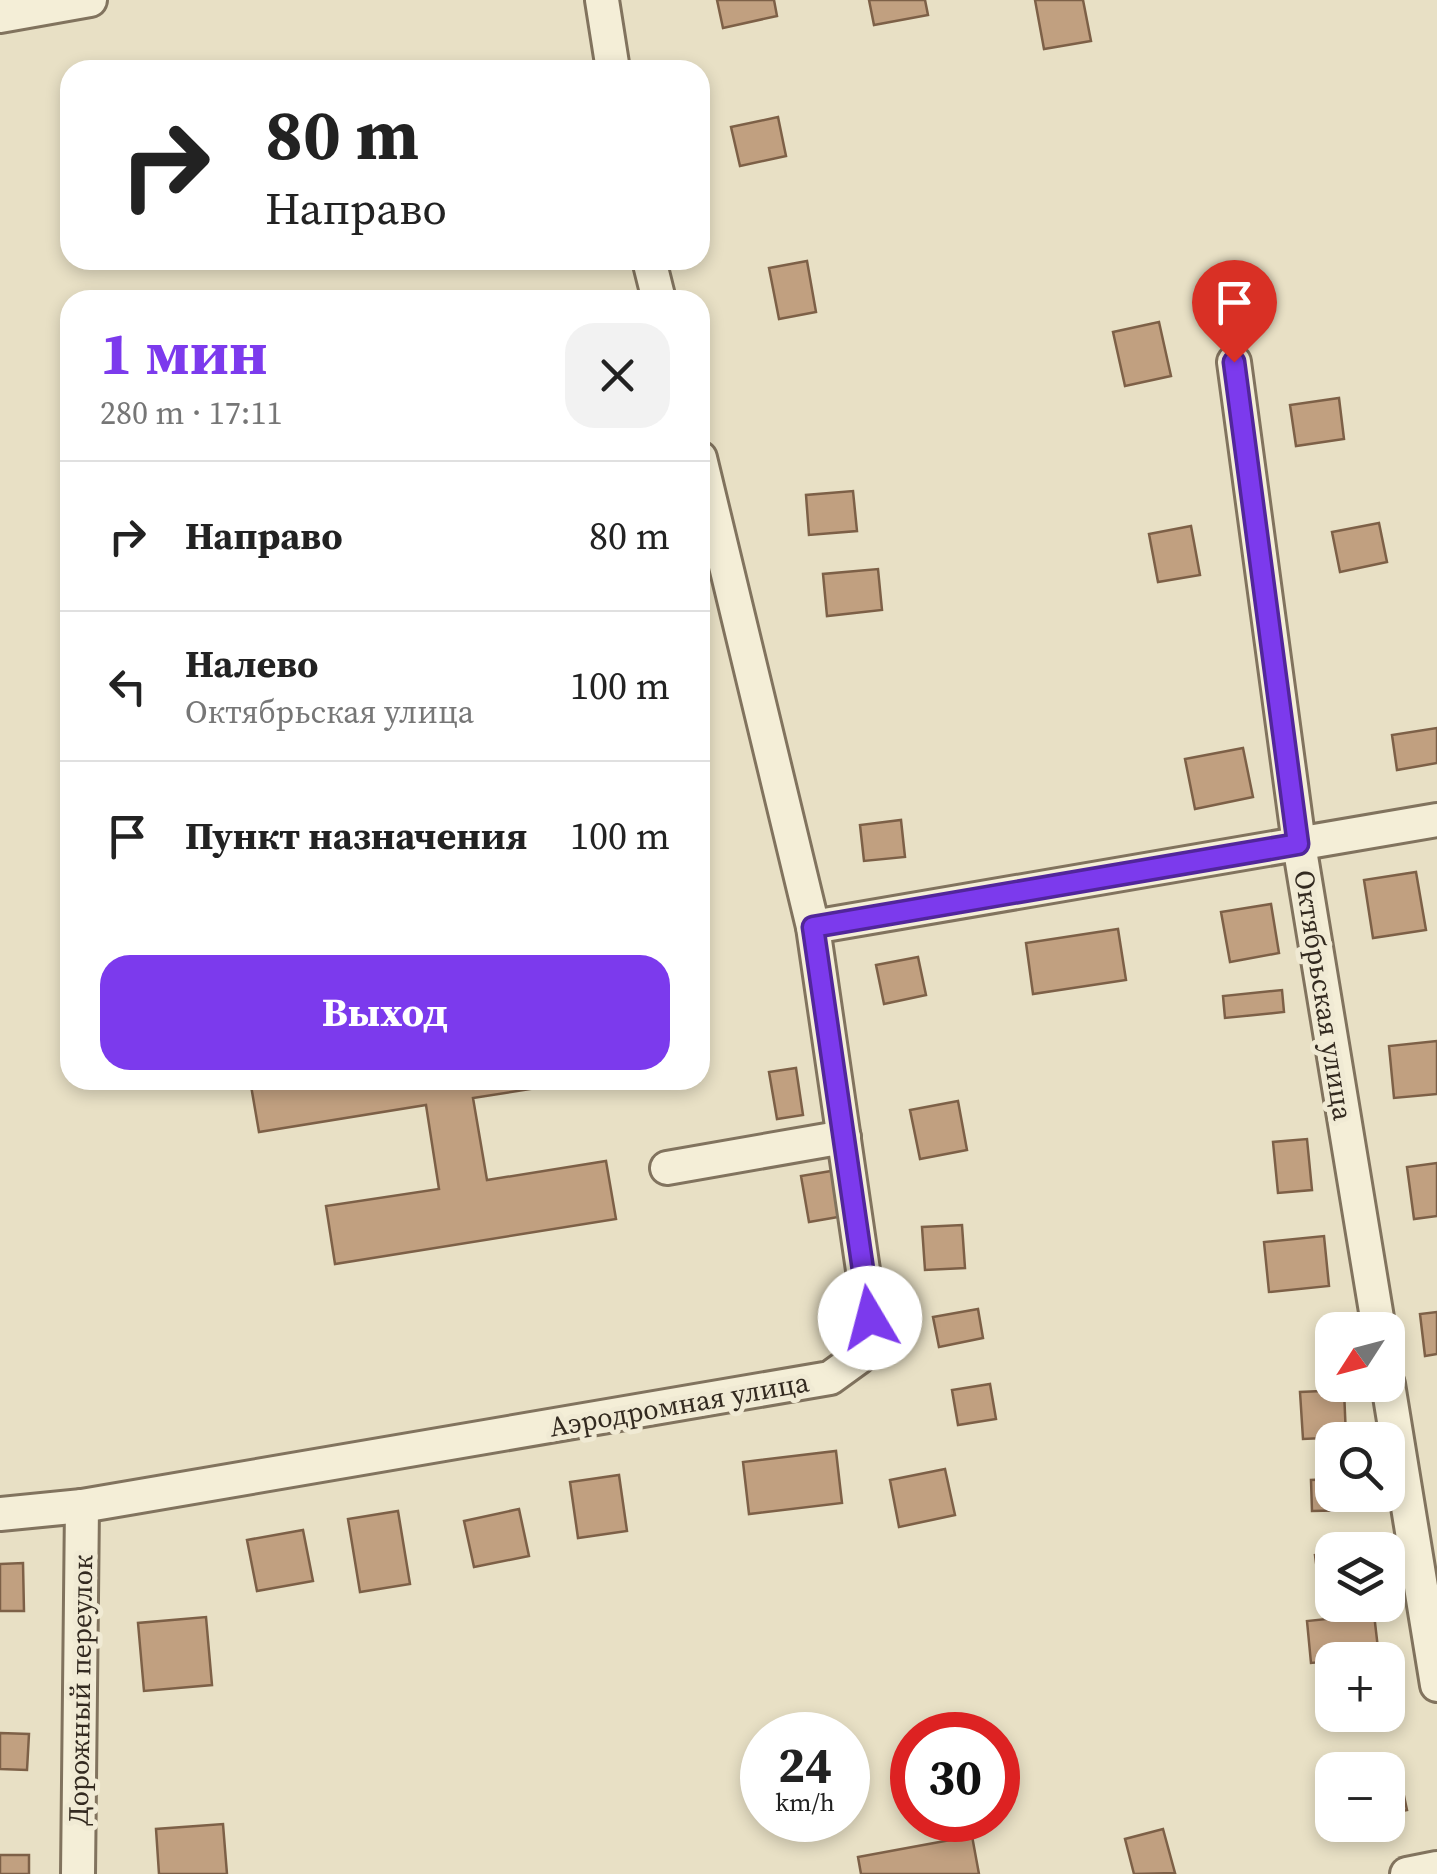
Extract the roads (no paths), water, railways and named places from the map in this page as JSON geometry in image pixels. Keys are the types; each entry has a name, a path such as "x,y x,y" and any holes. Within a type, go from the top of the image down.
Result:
{"street":[{"path":"0,16 90,0"},
{"path":"602,0 612,60"},
{"name":"Октябрьская улица","path":"1234,362 1298,844 1375,1312"},
{"name":"Аэродромная улица","path":"0,1514 82,1506 830,1378 859,1357 870,1318 813,927 710,500"},
{"path":"813,927 1437,820"},
{"path":"667,1168 844,1138"},
{"path":"1391,1402 1437,1685"},
{"name":"Дорожный переулок","path":"78,1874 82,1506"},
{"path":"1407,1874 1437,1868"}]}
